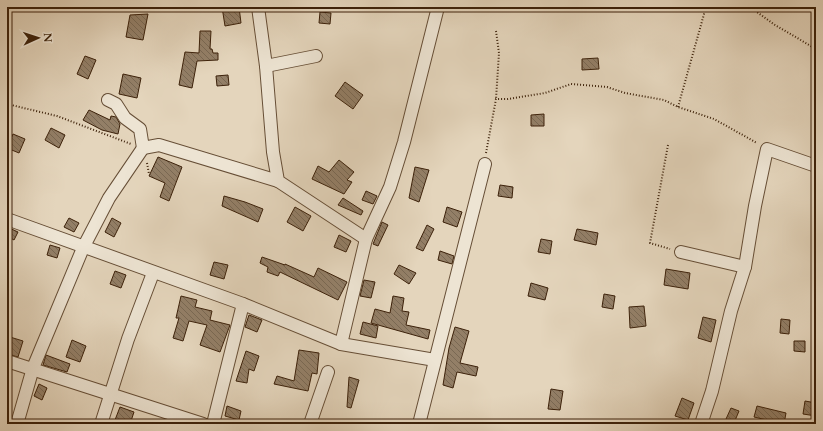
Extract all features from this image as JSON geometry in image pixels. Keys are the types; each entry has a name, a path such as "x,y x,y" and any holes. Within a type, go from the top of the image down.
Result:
{"street":[{"path":"258,7 266,66 273,152 278,181"},
{"path":"341,344 366,239 390,187 404,142 438,7"},
{"path":"266,66 316,56"},
{"path":"17,424 33,368 83,248 109,198 143,148 140,129 125,118 116,104 108,100"},
{"path":"143,148 159,145 278,181 366,239"},
{"path":"701,424 712,391 731,311 745,267 754,206 767,148 816,166"},
{"path":"419,424 484,164"},
{"path":"7,219 83,248 243,304 341,344 435,360"},
{"path":"681,252 745,267"},
{"path":"101,424 128,339 153,273"},
{"path":"213,424 243,304"},
{"path":"7,361 33,368 203,424"},
{"path":"310,424 328,372"}],"path":[{"path":"678,107 706,7"},
{"path":"750,7 775,25 816,49"},
{"path":"484,164 496,99 499,54 496,31"},
{"path":"496,99 508,99 545,93 571,84 607,87 625,93 664,100 678,107 714,119 767,148"},
{"path":"7,104 57,116 106,136 143,148 149,174"},
{"path":"668,145 650,243 681,252"}],"building":[{"path":"222,7 239,7 241,23 225,26"},
{"path":"320,12 331,13 330,24 319,23"},
{"path":"148,14 143,40 126,37 130,15"},
{"path":"200,31 211,31 210,49 212,49 213,53 218,53 218,60 197,61 192,88 179,85 185,52 199,53"},
{"path":"85,56 96,60 88,79 77,74"},
{"path":"598,58 599,69 582,70 582,59"},
{"path":"123,74 141,78 137,98 119,94"},
{"path":"228,75 229,85 217,86 216,76"},
{"path":"345,82 363,95 353,109 335,96"},
{"path":"89,110 110,120 111,116 116,117 120,124 118,134 102,130 83,120"},
{"path":"544,114 544,126 531,126 531,115"},
{"path":"51,128 65,135 59,148 45,140"},
{"path":"13,134 25,139 19,153 7,148"},
{"path":"158,157 182,167 169,201 160,197 165,183 149,176"},
{"path":"339,160 354,172 347,180 352,182 344,194 312,179 318,166 329,172"},
{"path":"415,167 429,170 419,202 409,198"},
{"path":"500,185 513,187 512,198 498,196"},
{"path":"366,191 377,196 373,204 362,200"},
{"path":"224,196 263,209 258,222 222,206"},
{"path":"343,198 363,211 361,215 338,205"},
{"path":"295,207 311,216 303,231 287,222"},
{"path":"447,207 462,212 457,227 443,222"},
{"path":"69,218 79,223 74,232 64,227"},
{"path":"112,218 121,223 114,237 105,232"},
{"path":"382,222 388,225 378,246 373,244"},
{"path":"427,225 434,229 423,251 416,248"},
{"path":"7,227 18,232 14,240 7,236"},
{"path":"577,229 598,233 596,245 574,240"},
{"path":"339,235 351,241 346,252 334,247"},
{"path":"541,239 552,241 550,254 538,252"},
{"path":"50,245 60,248 57,258 47,255"},
{"path":"440,251 454,256 452,264 438,260"},
{"path":"262,257 285,264 314,277 318,268 347,282 338,300 280,272 278,276 267,272 268,267 260,263"},
{"path":"214,262 228,265 224,279 210,275"},
{"path":"399,265 416,273 409,284 394,274"},
{"path":"666,269 690,273 688,289 664,285"},
{"path":"115,271 126,275 121,288 110,284"},
{"path":"364,280 375,282 371,298 360,296"},
{"path":"531,283 548,288 545,300 528,296"},
{"path":"604,294 615,296 613,309 602,307"},
{"path":"181,296 197,300 195,307 212,311 210,320 230,325 220,352 200,345 207,325 189,321 183,341 173,338 179,318 176,318"},
{"path":"393,296 404,298 402,311 409,312 406,325 430,330 428,339 371,323 375,309 390,313"},
{"path":"644,306 646,326 630,328 629,307"},
{"path":"249,315 262,320 257,332 245,327"},
{"path":"703,317 716,320 711,342 698,338"},
{"path":"781,319 790,320 789,334 780,333"},
{"path":"363,322 378,326 376,338 360,334"},
{"path":"455,327 469,331 460,363 478,367 476,376 457,372 453,388 443,385 449,348"},
{"path":"10,337 23,341 18,357 7,354"},
{"path":"72,340 86,346 80,362 66,357"},
{"path":"794,341 805,341 805,352 794,351"},
{"path":"299,350 319,353 317,374 312,373 308,391 274,384 277,376 294,381"},
{"path":"246,351 259,356 254,371 249,369 247,383 236,381"},
{"path":"46,355 70,364 67,372 43,365"},
{"path":"349,377 359,380 351,408 347,407"},
{"path":"39,384 47,388 42,400 34,396"},
{"path":"551,389 563,391 560,410 548,409"},
{"path":"682,398 694,403 688,420 675,416"},
{"path":"805,401 816,403 816,416 803,414"},
{"path":"227,406 241,411 239,420 225,416"},
{"path":"757,406 786,413 784,424 754,417"},
{"path":"120,407 134,412 130,424 115,420"},
{"path":"731,408 739,411 734,423 726,419"}]}
